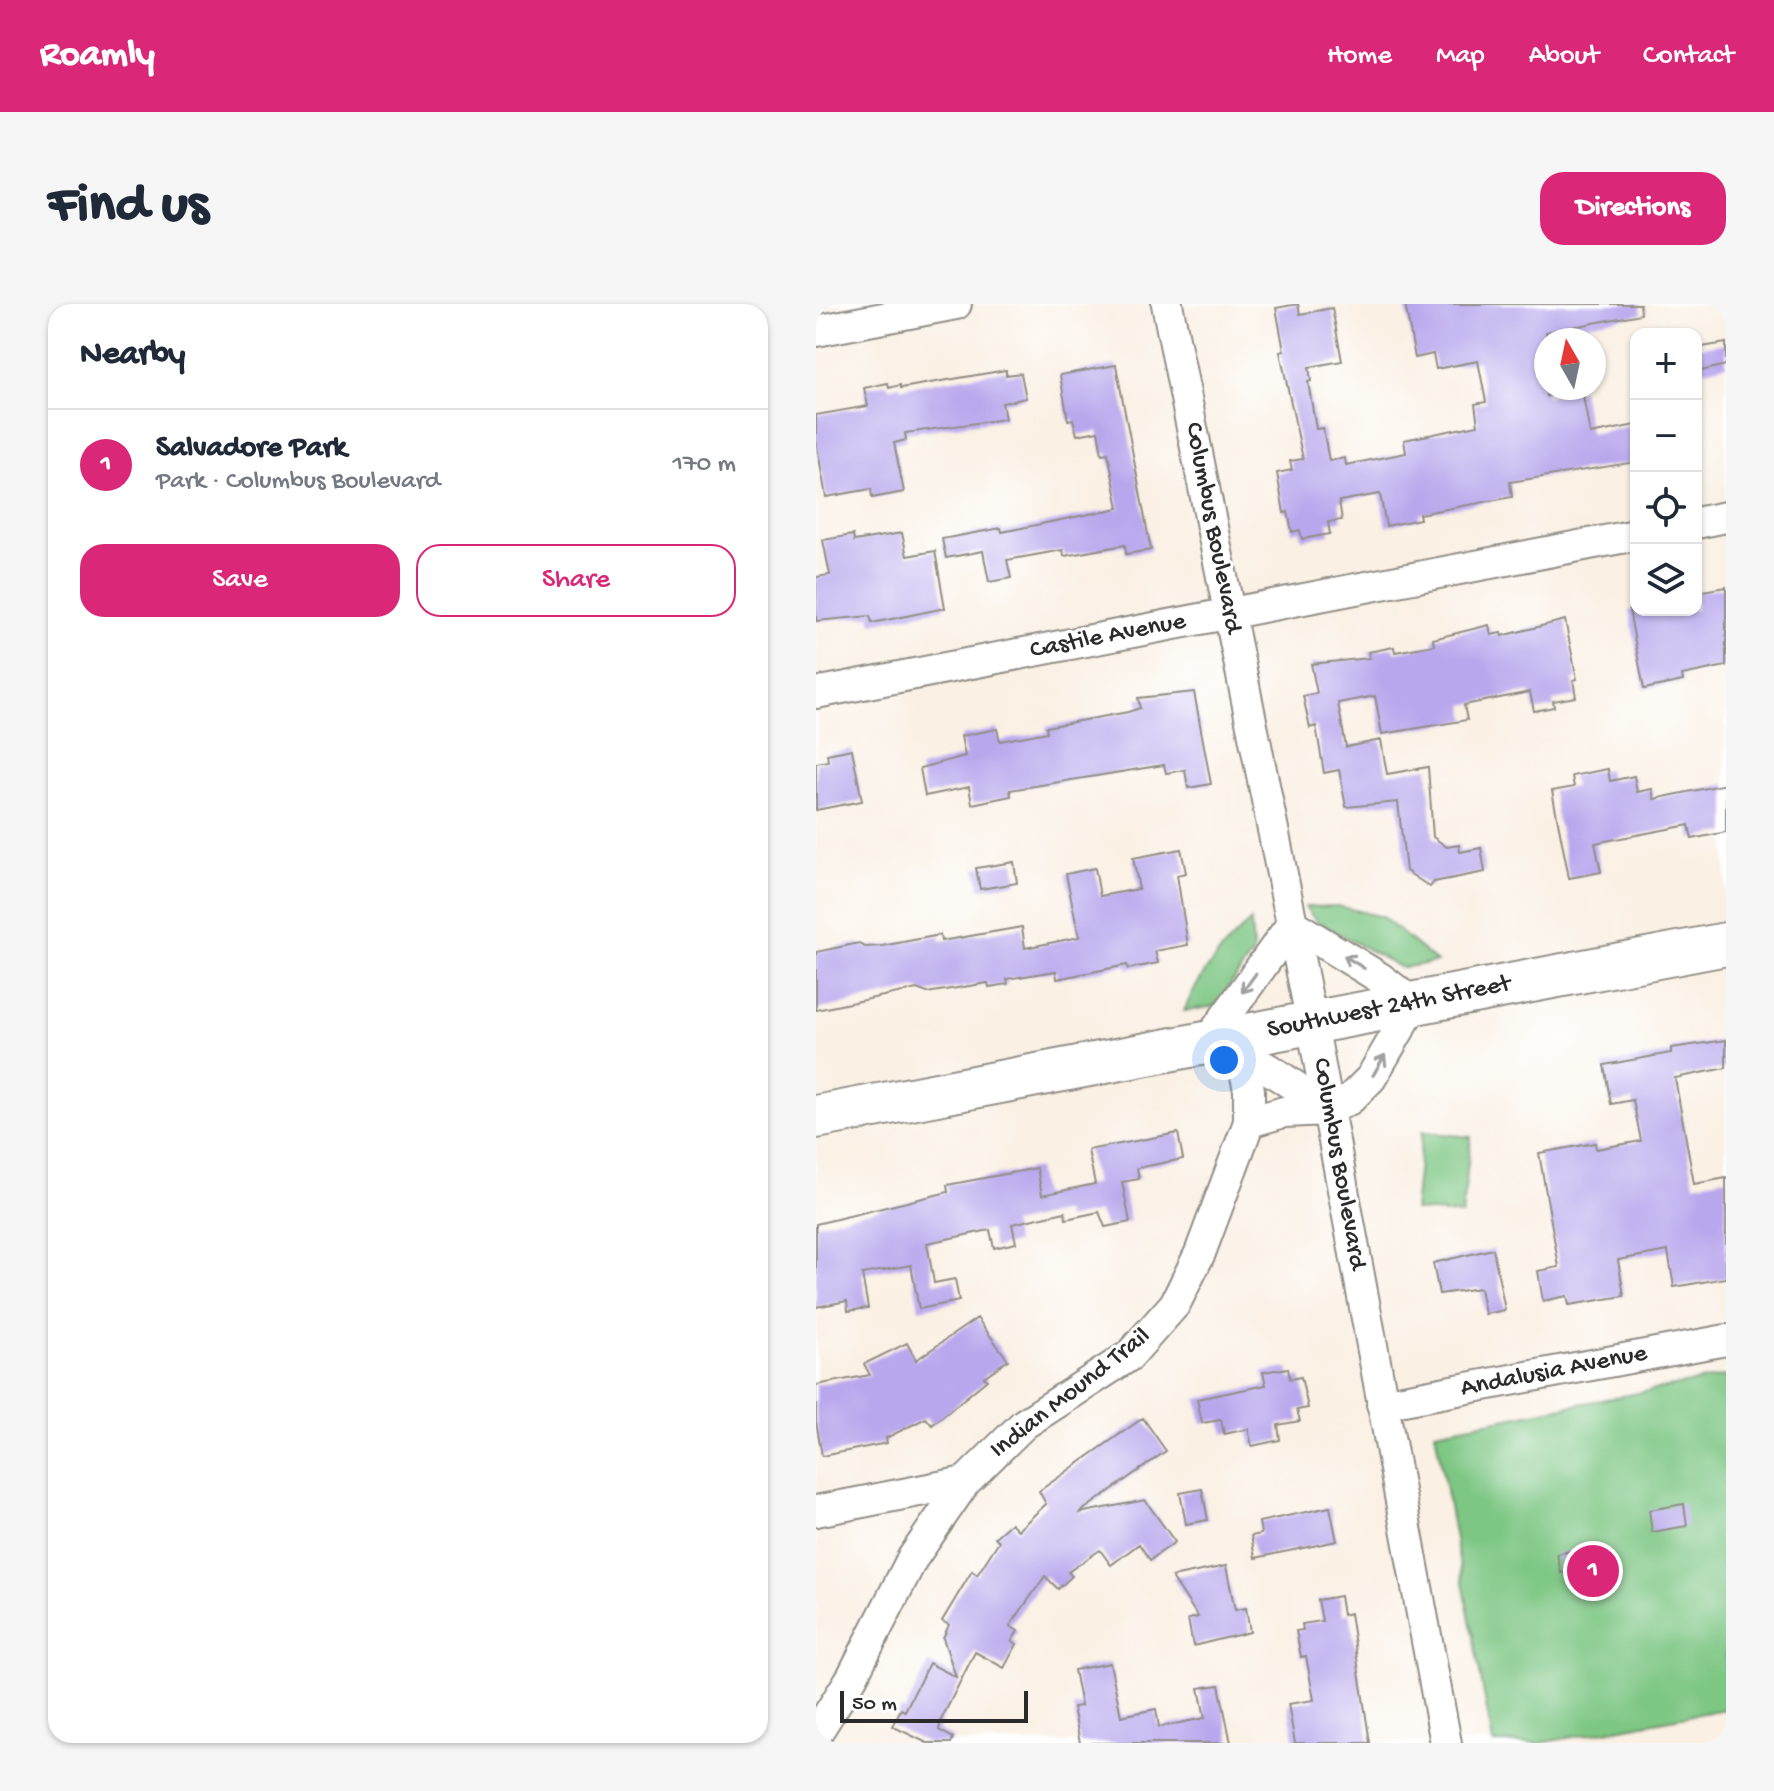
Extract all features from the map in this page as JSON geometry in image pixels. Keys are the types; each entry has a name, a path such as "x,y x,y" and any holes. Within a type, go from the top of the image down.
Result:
{"street":[{"path":"816,331 956,304"},
{"name":"Columbus Boulevard","path":"1167,304 1312,1023 1446,1743"},
{"path":"1702,522 1726,517"},
{"name":"Castile Avenue","path":"816,693 1630,536"},
{"path":"1249,1122 1284,1112 1328,1110 1350,1099 1371,1078 1414,1004 1380,978 1292,924 1223,1048 1271,1068 1328,1110"},
{"name":"Southwest 24th Street","path":"816,1117 1223,1048 1312,1023 1726,944"},
{"name":"Indian Mound Trail","path":"816,1734 844,1691 912,1559 965,1482 1024,1424 1129,1356 1162,1324 1200,1253 1249,1122 1249,1090 1223,1048"},
{"name":"Andalusia Avenue","path":"1382,1404 1726,1340"},
{"path":"816,1511 965,1482"}],"green space":[{"path":"1338,906 1382,917 1437,962 1401,968 1316,921 1305,907"},
{"path":"1251,921 1253,953 1215,1006 1184,1011 1212,962"},
{"path":"1422,1132 1471,1137 1462,1215 1414,1210"},
{"path":"1726,1376 1726,1709 1540,1743 1493,1743 1435,1432"}],"building":[{"path":"1298,304 1300,314 1332,308 1342,361 1309,367 1311,381 1308,382 1316,429 1323,428 1329,461 1345,458 1346,465 1406,453 1404,440 1478,425 1475,404 1486,402 1478,361 1436,369 1433,354 1415,358 1405,304 1640,304 1641,314 1567,328 1534,328 1534,400 1584,400 1590,434 1630,426 1630,463 1510,482 1512,497 1419,514 1420,519 1386,526 1380,494 1339,501 1342,520 1328,522 1330,534 1302,539 1300,530 1292,532 1288,512 1284,513 1277,473 1292,470 1290,461 1303,459 1280,352 1284,351 1276,308"},
{"path":"1726,343 1726,365 1702,371 1702,347"},
{"path":"1116,365 1151,550 1126,554 1125,545 1064,556 1063,550 1007,560 1011,578 989,582 983,551 946,558 942,539 1001,528 1002,532 1119,508 1108,453 1102,454 1098,431 1077,435 1073,419 1068,420 1060,375"},
{"path":"1006,370 1006,375 1021,373 1026,398 1002,403 1005,419 905,433 906,440 894,443 904,492 872,498 871,489 826,497 816,440 816,415 868,406 864,388 888,383 889,388 900,385 901,388"},
{"path":"902,533 907,556 935,551 945,608 872,623 870,616 816,621 816,577 830,575 823,540 853,535 854,541"},
{"path":"1726,587 1726,666 1682,675 1683,681 1644,689 1630,616 1702,616 1702,591"},
{"path":"1565,620 1577,679 1573,680 1576,697 1553,701 1554,707 1534,711 1530,692 1464,705 1467,720 1382,734 1375,696 1338,703 1346,747 1381,740 1387,774 1428,767 1433,837 1447,847 1459,845 1460,852 1481,848 1485,872 1434,882 1430,887 1406,871 1398,802 1346,807 1339,770 1324,773 1316,726 1310,728 1303,696 1317,693 1311,664 1370,658 1368,652 1394,647 1395,652 1434,645 1433,639 1489,625 1491,635 1501,633 1502,636"},
{"path":"1194,692 1211,784 1188,788 1185,770 1166,773 1164,765 1010,790 1011,796 972,804 969,787 925,796 920,768 965,756 961,736 997,729 1000,741 1047,732 1046,727 1128,712 1140,708 1138,698"},
{"path":"852,749 862,801 816,810 816,763 828,761 827,754"},
{"path":"1608,769 1610,781 1634,776 1637,792 1652,789 1654,799 1726,784 1726,832 1692,839 1689,825 1595,843 1601,872 1569,878 1552,791 1574,787 1572,776"},
{"path":"1181,849 1186,873 1177,875 1188,945 1155,951 1158,963 1128,969 1127,965 1057,979 1056,971 1007,979 1008,984 989,987 988,983 927,993 917,989 816,1010 816,952 859,943 865,947 882,946 940,935 941,941 1022,927 1025,948 1079,937 1066,874 1095,868 1100,896 1139,889 1133,858"},
{"path":"1014,862 1017,883 980,889 976,868"},
{"path":"1726,1040 1726,1068 1675,1078 1694,1184 1726,1178 1726,1278 1674,1287 1668,1251 1618,1260 1624,1296 1569,1305 1567,1296 1543,1301 1538,1271 1559,1267 1539,1153 1595,1143 1596,1149 1641,1141 1633,1100 1611,1104 1604,1065 1671,1053 1671,1048"},
{"path":"1178,1133 1183,1159 1137,1168 1139,1179 1122,1182 1130,1222 1105,1227 1099,1212 1066,1219 1065,1212 1012,1224 1016,1243 994,1248 990,1230 927,1243 934,1283 955,1279 959,1301 919,1309 911,1265 862,1274 868,1308 848,1311 847,1301 816,1307 816,1224 948,1192 947,1185 1037,1168 1042,1195 1095,1184 1088,1150"},
{"path":"1493,1249 1505,1310 1485,1314 1480,1288 1439,1294 1433,1263"},
{"path":"977,1318 1008,1360 984,1377 987,1380 932,1425 926,1418 886,1438 887,1443 822,1456 816,1421 816,1385 870,1375 864,1364 907,1343 916,1360"},
{"path":"1288,1368 1290,1379 1301,1377 1308,1408 1297,1410 1300,1421 1278,1425 1280,1440 1252,1446 1248,1429 1224,1434 1221,1420 1202,1423 1197,1399 1266,1385 1263,1372"},
{"path":"1143,1418 1166,1451 1079,1513 1145,1500 1175,1542 1150,1560 1139,1544 1111,1565 1100,1550 1068,1572 1072,1576 1058,1589 1045,1576 1010,1626 1018,1631 1012,1641 1017,1644 1004,1668 975,1652 941,1720 939,1730 953,1738 951,1743 927,1743 892,1726 901,1709 905,1711 929,1663 956,1677 943,1638 949,1625 942,1621 972,1571 977,1575 999,1541 995,1537 1011,1523 1018,1530 1046,1504 1039,1491"},
{"path":"1202,1489 1208,1520 1186,1524 1180,1493"},
{"path":"1684,1504 1687,1526 1652,1532 1649,1510"},
{"path":"1330,1507 1337,1541 1255,1558 1251,1536 1261,1534 1259,1522"},
{"path":"1583,1548 1587,1567 1561,1573 1557,1554"},
{"path":"1226,1566 1235,1610 1246,1608 1250,1632 1193,1646 1188,1619 1198,1617 1172,1577"},
{"path":"1340,1596 1343,1615 1350,1613 1370,1743 1295,1743 1288,1704 1314,1700 1306,1656 1301,1657 1296,1631 1303,1630 1302,1624 1322,1621 1318,1600"},
{"path":"1110,1663 1121,1716 1156,1709 1159,1727 1205,1718 1199,1688 1219,1685 1231,1743 1080,1743 1073,1707 1081,1706 1074,1670"}],"place":[{"name":"Salvadore Park","path":"1593,1571"}]}
